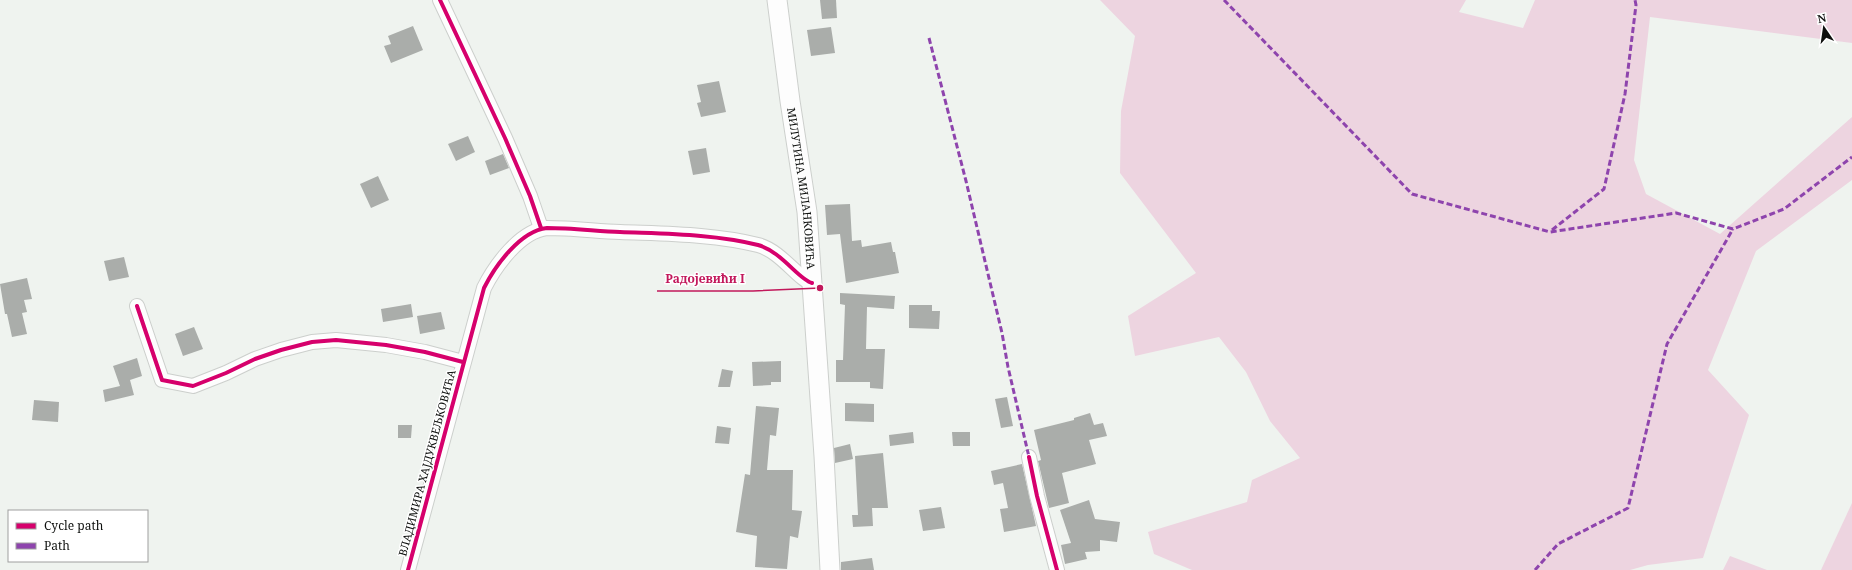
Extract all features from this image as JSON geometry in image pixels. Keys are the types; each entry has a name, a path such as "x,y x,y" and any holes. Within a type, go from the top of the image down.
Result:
{"main road":[{"name":"МИЛУТИНА МИЛАНКОВИЋА","path":"777,0 790,101 807,212 830,570"}],"street":[{"path":"440,0 505,138 530,196 540,228 668,234 714,238 758,245 781,257 804,278 812,283"},
{"name":"ВЛАДИМИРА ХАЈДУКВЕЉКОВИЋА","path":"408,570 484,288 504,256 513,247 540,228"},
{"path":"137,306 162,380 193,386 226,373 255,359 312,342 336,340 386,345 425,352 463,362"},
{"path":"1029,457 1037,496 1057,570"}],"shaded area":[{"path":"1100,0 1466,0 1459,12 1523,28 1535,0 1852,0 1852,43 1650,17 1634,160 1646,194 1720,234 1852,117 1852,180 1756,251 1708,370 1749,415 1703,558 1648,565 1630,570 1192,570 1154,554 1148,532 1247,502 1252,480 1300,458 1270,421 1246,372 1219,337 1135,356 1128,316 1196,273 1120,173 1121,111 1135,36"},
{"path":"1852,503 1852,570 1821,570"},
{"path":"1730,556 1767,570 1723,570"}],"building":[{"path":"820,0 836,0 837,18 822,19"},
{"path":"413,26 423,50 391,63 384,46 391,44 388,36"},
{"path":"831,27 835,53 811,56 807,30"},
{"path":"719,81 726,112 701,117 697,103 701,102 697,85"},
{"path":"468,136 475,152 456,161 448,144"},
{"path":"706,148 710,172 693,175 688,151"},
{"path":"503,154 509,168 490,175 485,161"},
{"path":"378,176 389,200 371,208 360,184"},
{"path":"850,204 852,241 861,240 862,247 891,242 893,252 895,252 899,273 846,283 840,234 827,235 825,205"},
{"path":"124,257 129,277 109,281 104,261"},
{"path":"27,278 32,299 24,300 27,312 22,313 27,334 12,337 7,314 5,314 0,284"},
{"path":"840,293 895,296 894,309 867,307 866,349 885,349 883,389 870,388 870,382 836,382 836,360 843,360 845,305 840,304"},
{"path":"411,304 413,317 383,322 381,309"},
{"path":"909,305 932,305 932,311 940,311 939,329 909,328"},
{"path":"441,312 445,329 420,334 417,316"},
{"path":"194,327 203,349 183,356 175,334"},
{"path":"137,358 142,376 130,380 134,395 105,402 103,390 120,386 113,366"},
{"path":"781,361 781,382 771,382 771,385 753,386 752,362"},
{"path":"722,369 733,371 730,387 718,387"},
{"path":"1007,397 1013,426 1001,428 995,399"},
{"path":"34,400 59,402 58,422 32,420"},
{"path":"845,403 874,404 874,422 845,421"},
{"path":"756,406 779,408 776,436 770,435 767,470 793,470 792,510 802,511 798,538 790,536 787,569 755,567 757,536 736,532 745,474 750,475"},
{"path":"1090,413 1094,425 1103,423 1107,436 1089,440 1096,464 1062,473 1069,503 1049,508 1038,461 1041,460 1034,430 1074,420 1074,418"},
{"path":"398,425 412,425 411,438 398,438"},
{"path":"717,426 731,428 729,444 715,443"},
{"path":"913,432 914,443 890,446 889,435"},
{"path":"952,432 970,432 970,446 953,446"},
{"path":"850,444 853,459 835,463 834,448"},
{"path":"883,453 888,508 872,508 873,526 853,527 852,515 858,515 855,456"},
{"path":"1022,464 1036,526 1004,532 1000,509 1008,508 1003,483 994,485 991,471"},
{"path":"1089,500 1095,519 1120,522 1117,542 1100,540 1100,551 1085,552 1087,559 1065,564 1061,545 1071,543 1060,510"},
{"path":"941,507 945,528 923,531 919,510"},
{"path":"872,558 874,570 841,570 841,562"}],"marked path":[{"path":"1224,0 1412,194 1550,232 1676,213 1733,229 1784,209 1852,157"},
{"path":"1552,230 1604,189 1625,94 1636,5 1635,0"},
{"path":"929,38 966,181 1002,333 1008,367 1029,457"},
{"path":"1535,570 1558,544 1628,508 1667,344 1733,229"}],"cycle path":[{"path":"440,0 505,138 530,196 541,228"},
{"path":"408,570 484,288 502,260 527,236 547,228 556,228 690,235 741,241 766,248 782,259 801,277 812,283"},
{"path":"137,306 162,380 193,386 226,373 255,359 312,342 336,340 386,345 425,352 463,362"},
{"path":"1029,457 1037,496 1057,570"}],"place":[{"name":"Радојевићи I","path":"820,288"}]}
